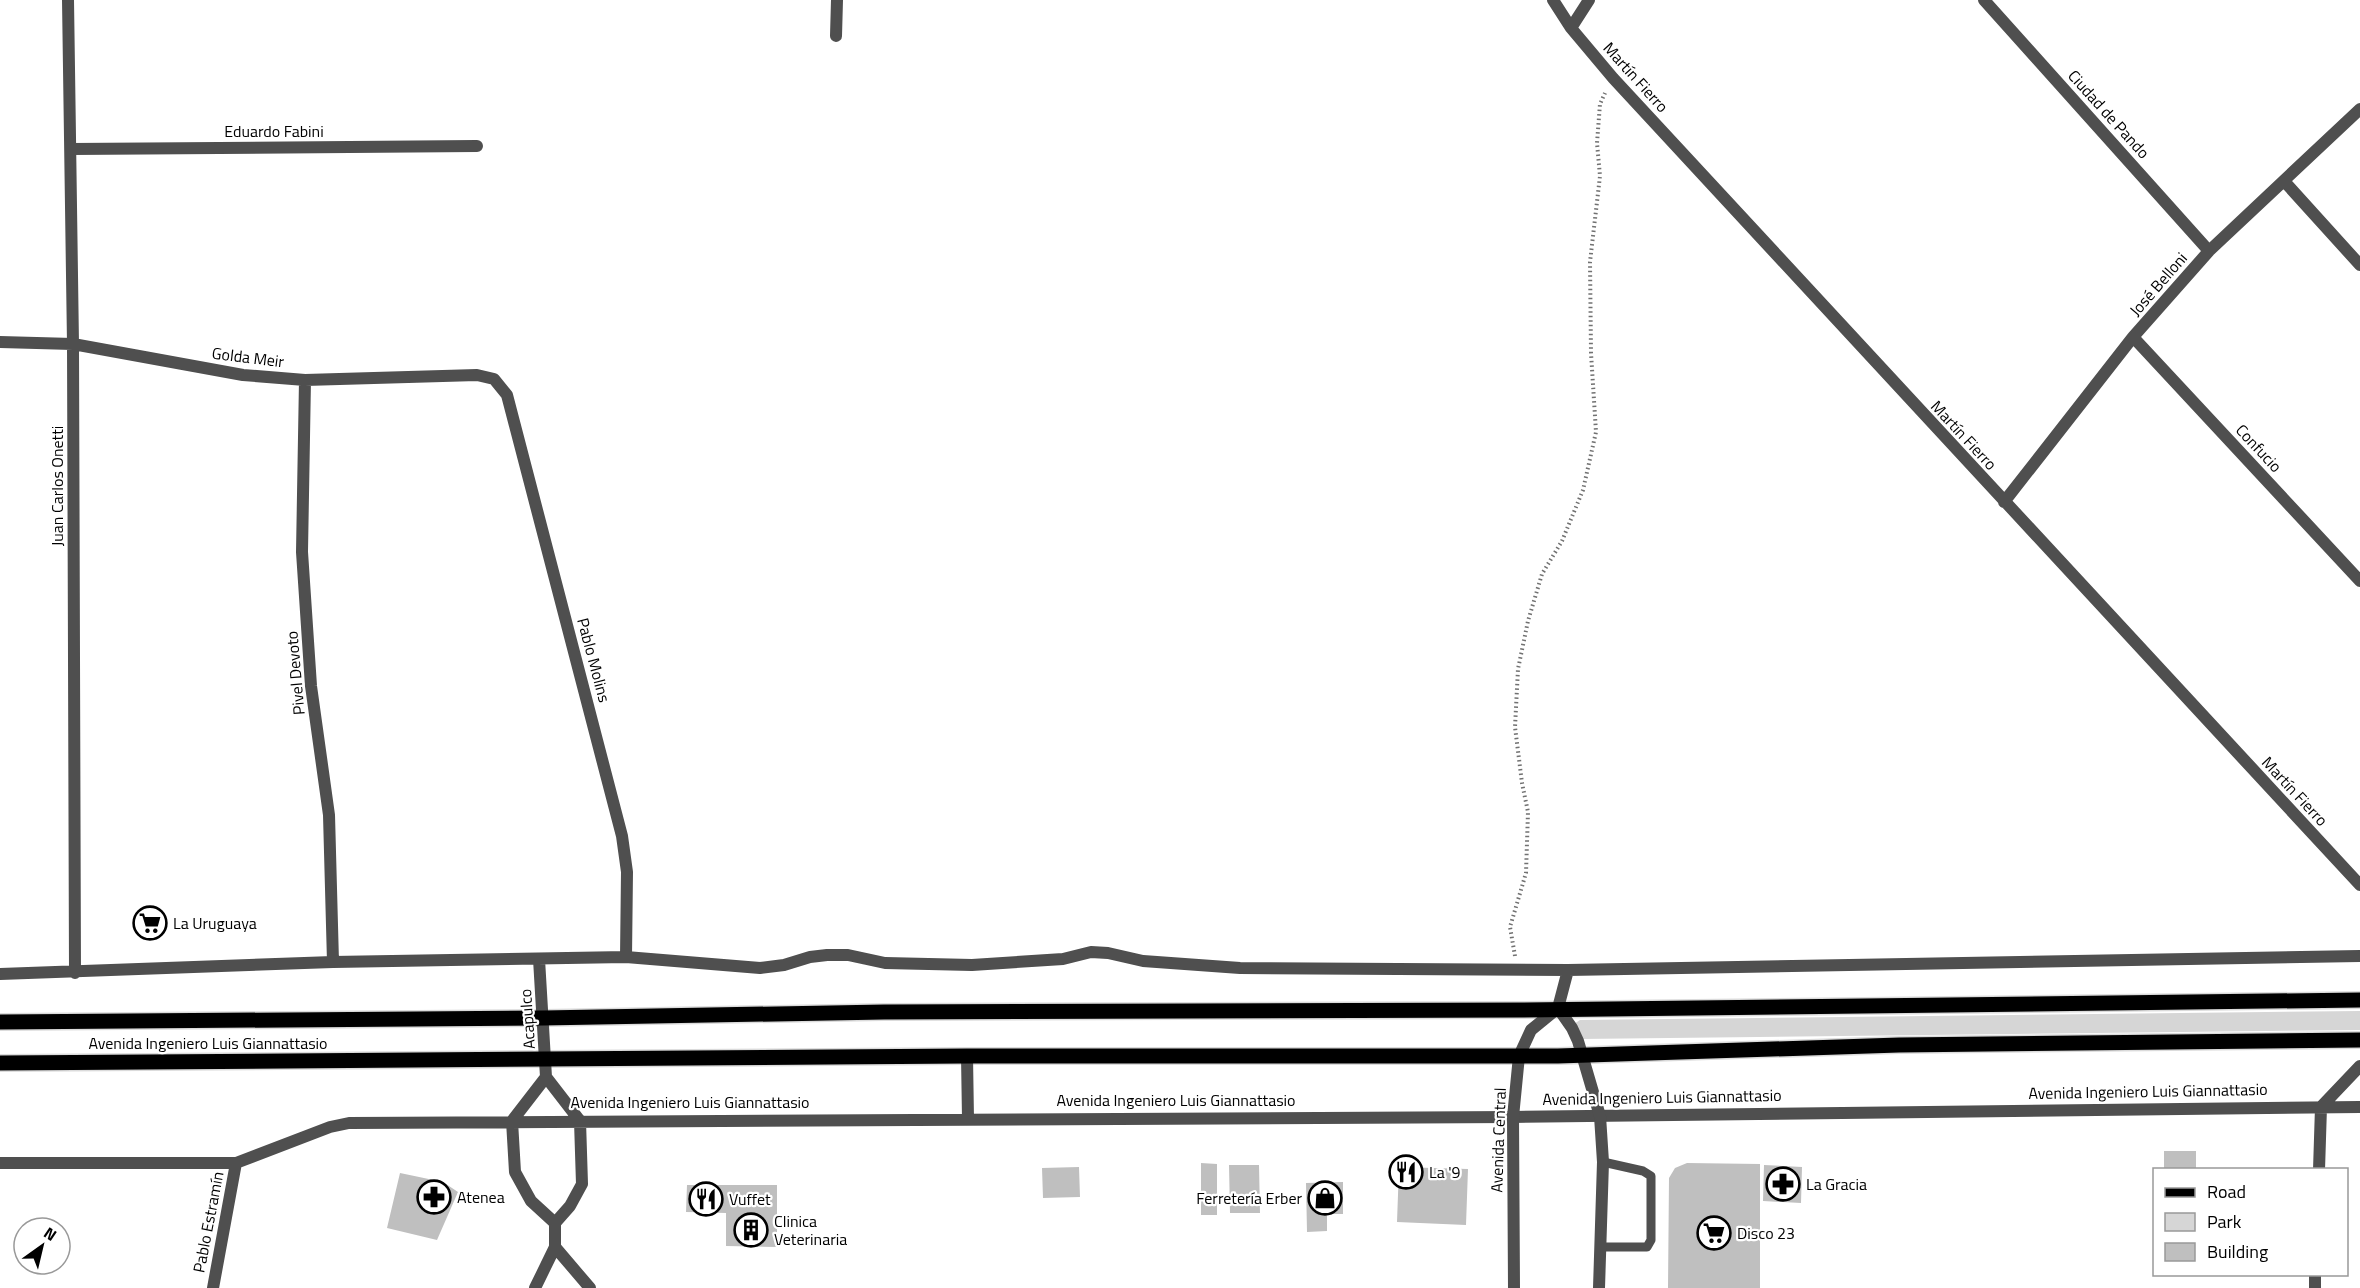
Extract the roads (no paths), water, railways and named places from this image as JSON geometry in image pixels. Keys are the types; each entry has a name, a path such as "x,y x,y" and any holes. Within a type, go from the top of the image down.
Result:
{"main road":[{"name":"Avenida Ingeniero Luis Giannattasio","path":"0,1022 2360,1000"},
{"name":"Avenida Ingeniero Luis Giannattasio","path":"0,1063 967,1056 1582,1056 1899,1045 2360,1040"}],"street":[{"name":"Juan Carlos Onetti","path":"68,0 73,344 75,973"},
{"path":"836,36 837,0"},
{"name":"Martín Fierro","path":"1553,0 1571,28 1613,78 2360,885"},
{"path":"1571,28 1589,0"},
{"name":"Ciudad de Pando","path":"1984,0 2209,251"},
{"name":"José Belloni","path":"2004,502 2133,337 2209,251 2360,109"},
{"name":"Eduardo Fabini","path":"71,149 477,146"},
{"path":"2284,181 2360,265"},
{"name":"Confucio","path":"2133,337 2360,580"},
{"name":"Golda Meir","path":"0,342 73,344 243,375 305,380 477,375 494,380"},
{"name":"Pivel Devoto","path":"305,380 302,552 311,686 329,815 333,962"},
{"name":"Pablo Molins","path":"494,380 507,395 615,807 627,872 626,957"},
{"path":"0,974 333,962 626,957 760,968 827,955 848,955 885,963 972,965 1063,958 1091,952 1108,953 1143,961 1240,968 1568,970 2360,956"},
{"name":"Acapulco","path":"539,958 546,1077"},
{"path":"1568,970 1558,1008 1572,1028 1600,1116 1603,1162 1599,1288"},
{"name":"Avenida Central","path":"1514,1288 1513,1117 1519,1056 1531,1030 1558,1008"},
{"path":"967,1056 968,1119"},
{"path":"2319,1168 2321,1107 2360,1066"},
{"path":"535,1288 555,1247 555,1223 570,1206 582,1184 580,1121 546,1077 512,1121 515,1172 531,1201 555,1223"},
{"name":"Avenida Ingeniero Luis Giannattasio","path":"0,1163 236,1163 330,1126 349,1123 1513,1117 2360,1107"},
{"name":"Pablo Estramín","path":"213,1288 236,1163"},
{"path":"555,1247 590,1288"}],"lane":[{"path":"1600,1247 1647,1248 1651,1240 1651,1176 1643,1171 1603,1162"}],"place":[{"name":"La Uruguaya","path":"150,923"},
{"name":"La '9","path":"1406,1172"},
{"name":"La Gracia","path":"1783,1184"},
{"name":"Atenea","path":"434,1197"},
{"name":"Ferretería Erber","path":"1325,1198"},
{"name":"Vuffet","path":"706,1199"},
{"name":"Clinica Veterinaria","path":"751,1230"},
{"name":"Disco 23","path":"1714,1233"}]}
